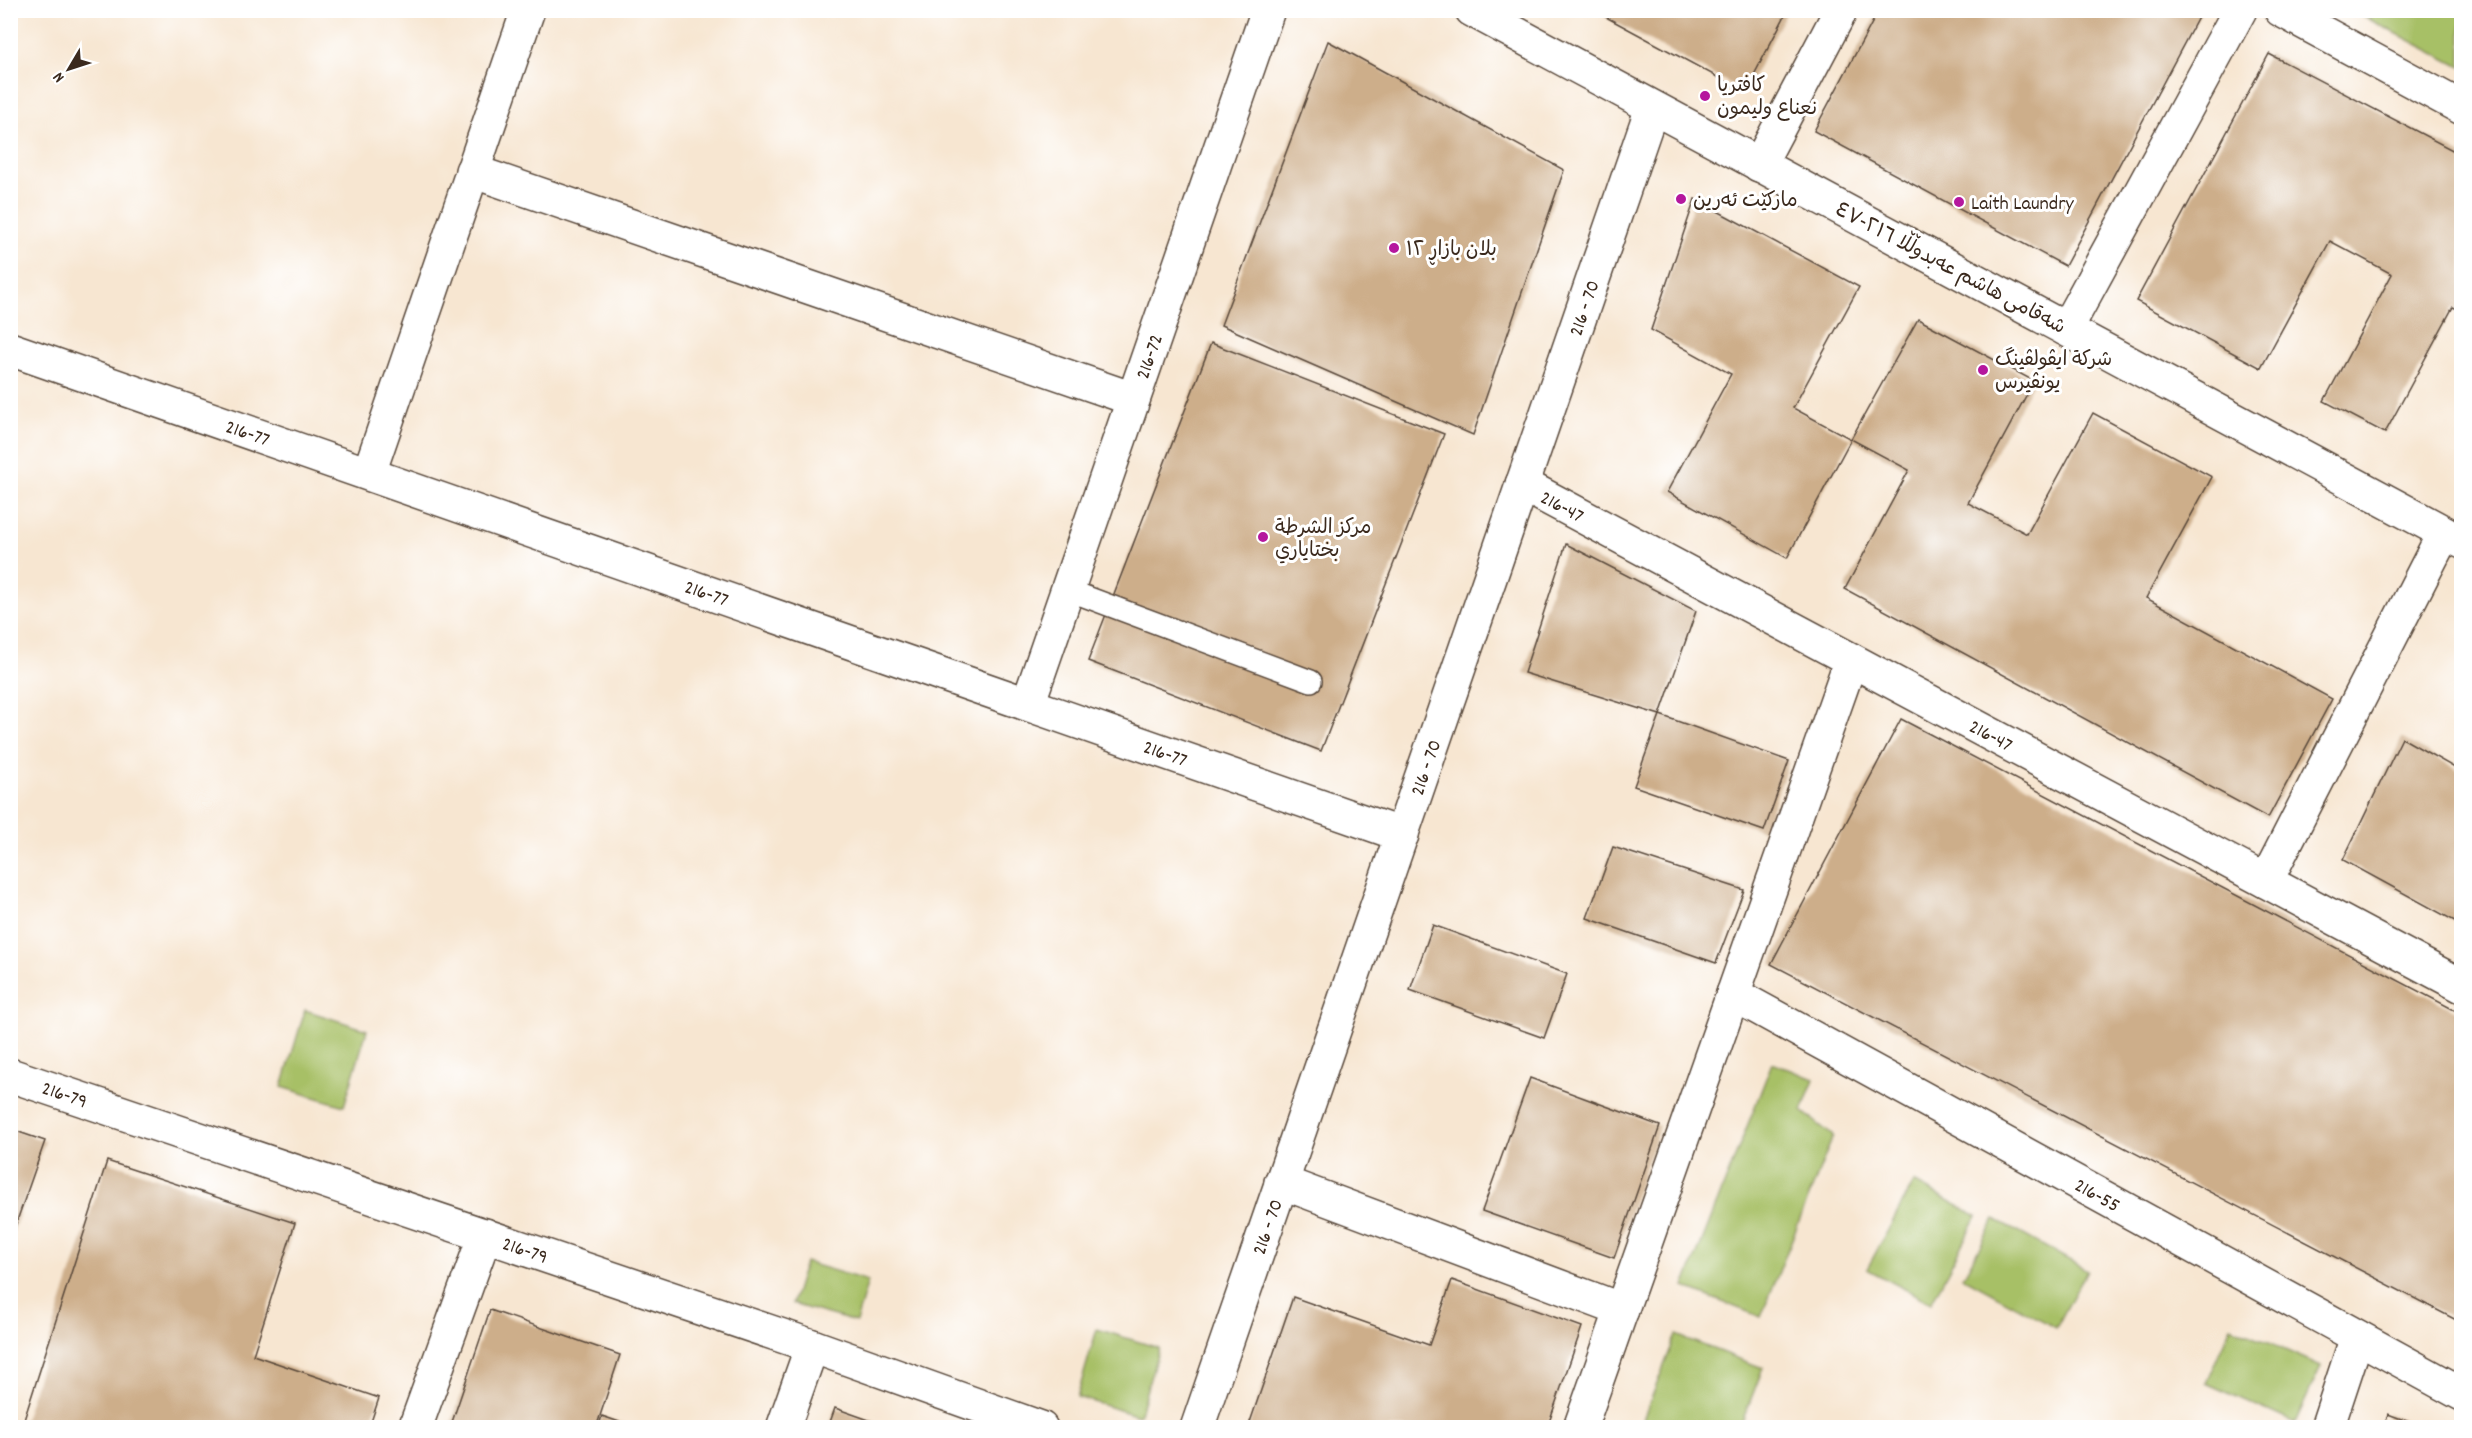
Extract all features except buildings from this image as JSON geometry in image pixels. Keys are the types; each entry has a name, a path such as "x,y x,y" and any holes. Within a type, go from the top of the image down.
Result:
{"street":[{"path":"369,473 528,10"},
{"name":"216-72","path":"1028,704 1268,10"},
{"name":"شەقامی هاشم عەبدوڵڵا ٢١٦-٤٧","path":"1472,10 2453,537"},
{"path":"1759,165 1841,10"},
{"path":"2066,329 2240,10"},
{"path":"2281,10 2462,108"},
{"name":"216 - 70","path":"1197,1428 1652,108"},
{"path":"472,171 1133,399"},
{"name":"216-77","path":"10,349 1402,835"},
{"name":"216-47","path":"1522,484 2462,986"},
{"path":"2265,881 2453,537"},
{"path":"1580,1428 1851,660"},
{"name":"216-55","path":"1733,994 2462,1394"},
{"name":"216-79","path":"10,1075 812,1346 1041,1428"},
{"path":"1281,1182 1622,1310"},
{"path":"415,1428 485,1235"},
{"path":"2327,1428 2357,1337"},
{"path":"783,1428 812,1346"}],"lane":[{"path":"1068,590 1311,681"}],"green space":[{"path":"2353,11 2461,11 2461,67"},
{"path":"305,1010 367,1030 344,1106 282,1087"},
{"path":"1772,1063 1814,1079 1802,1111 1833,1136 1761,1317 1684,1287"},
{"path":"1914,1182 1977,1216 1931,1303 1867,1269"},
{"path":"1995,1219 2087,1270 2056,1328 1963,1277"},
{"path":"805,1262 868,1281 856,1322 792,1304"},
{"path":"2231,1326 2321,1366 2295,1423 2206,1383"},
{"path":"1097,1329 1159,1348 1139,1416 1077,1397"},
{"path":"1676,1335 1763,1368 1740,1427 1640,1427"}],"place":[{"name":"كافتريا نعناع وليمون","path":"1705,96"},
{"name":"مارکێت ئەرین","path":"1681,199"},
{"name":"Laith Laundry","path":"1959,202"},
{"name":"بلان بازاڕ ١٢","path":"1394,248"},
{"name":"شركة ايڤولڤينگ يونڤيرس","path":"1983,370"},
{"name":"مركز الشرطة بختاياري","path":"1263,537"}]}
